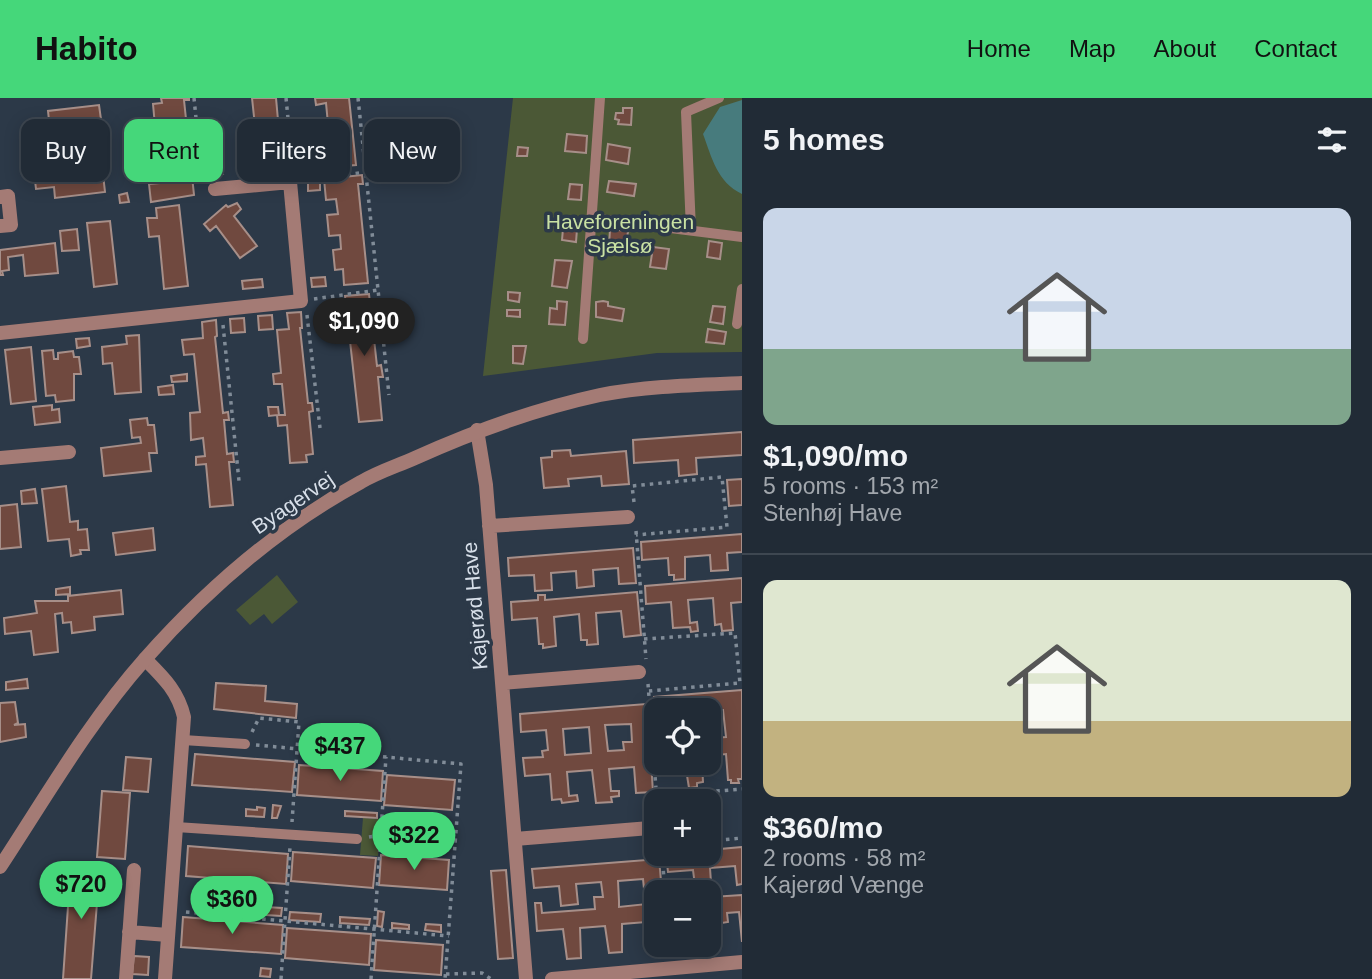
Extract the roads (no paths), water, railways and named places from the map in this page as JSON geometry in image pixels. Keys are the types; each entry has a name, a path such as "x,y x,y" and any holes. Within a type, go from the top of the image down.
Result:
{"street":[{"path":"0,333 301,301 290,181 215,189"},
{"path":"0,197 8,196 11,225 0,226"},
{"name":"Byagervej","path":"0,867 110,702 145,659 210,591 282,533 362,481 477,430 542,409 602,395 660,387 742,383"},
{"name":"Kajerød Have","path":"477,430 486,485 526,979"},
{"path":"0,458 69,452"},
{"name":"Kajerød Have","path":"489,526 632,516"},
{"path":"145,659 172,686 180,700 184,717 164,979"},
{"name":"Kajerød Have","path":"502,683 644,675"},
{"path":"515,839 644,828"},
{"path":"126,979 134,870"},
{"path":"130,932 168,935"},
{"path":"552,979 742,962"}],"lane":[{"path":"583,339 600,98"},
{"path":"691,230 686,112 719,98"},
{"path":"591,218 742,237"},
{"path":"737,324 742,289"},
{"path":"183,740 245,744"},
{"path":"176,827 357,839"}],"park label":[{"name":"Haveforeningen Sjælsø","path":"620,234"}]}
